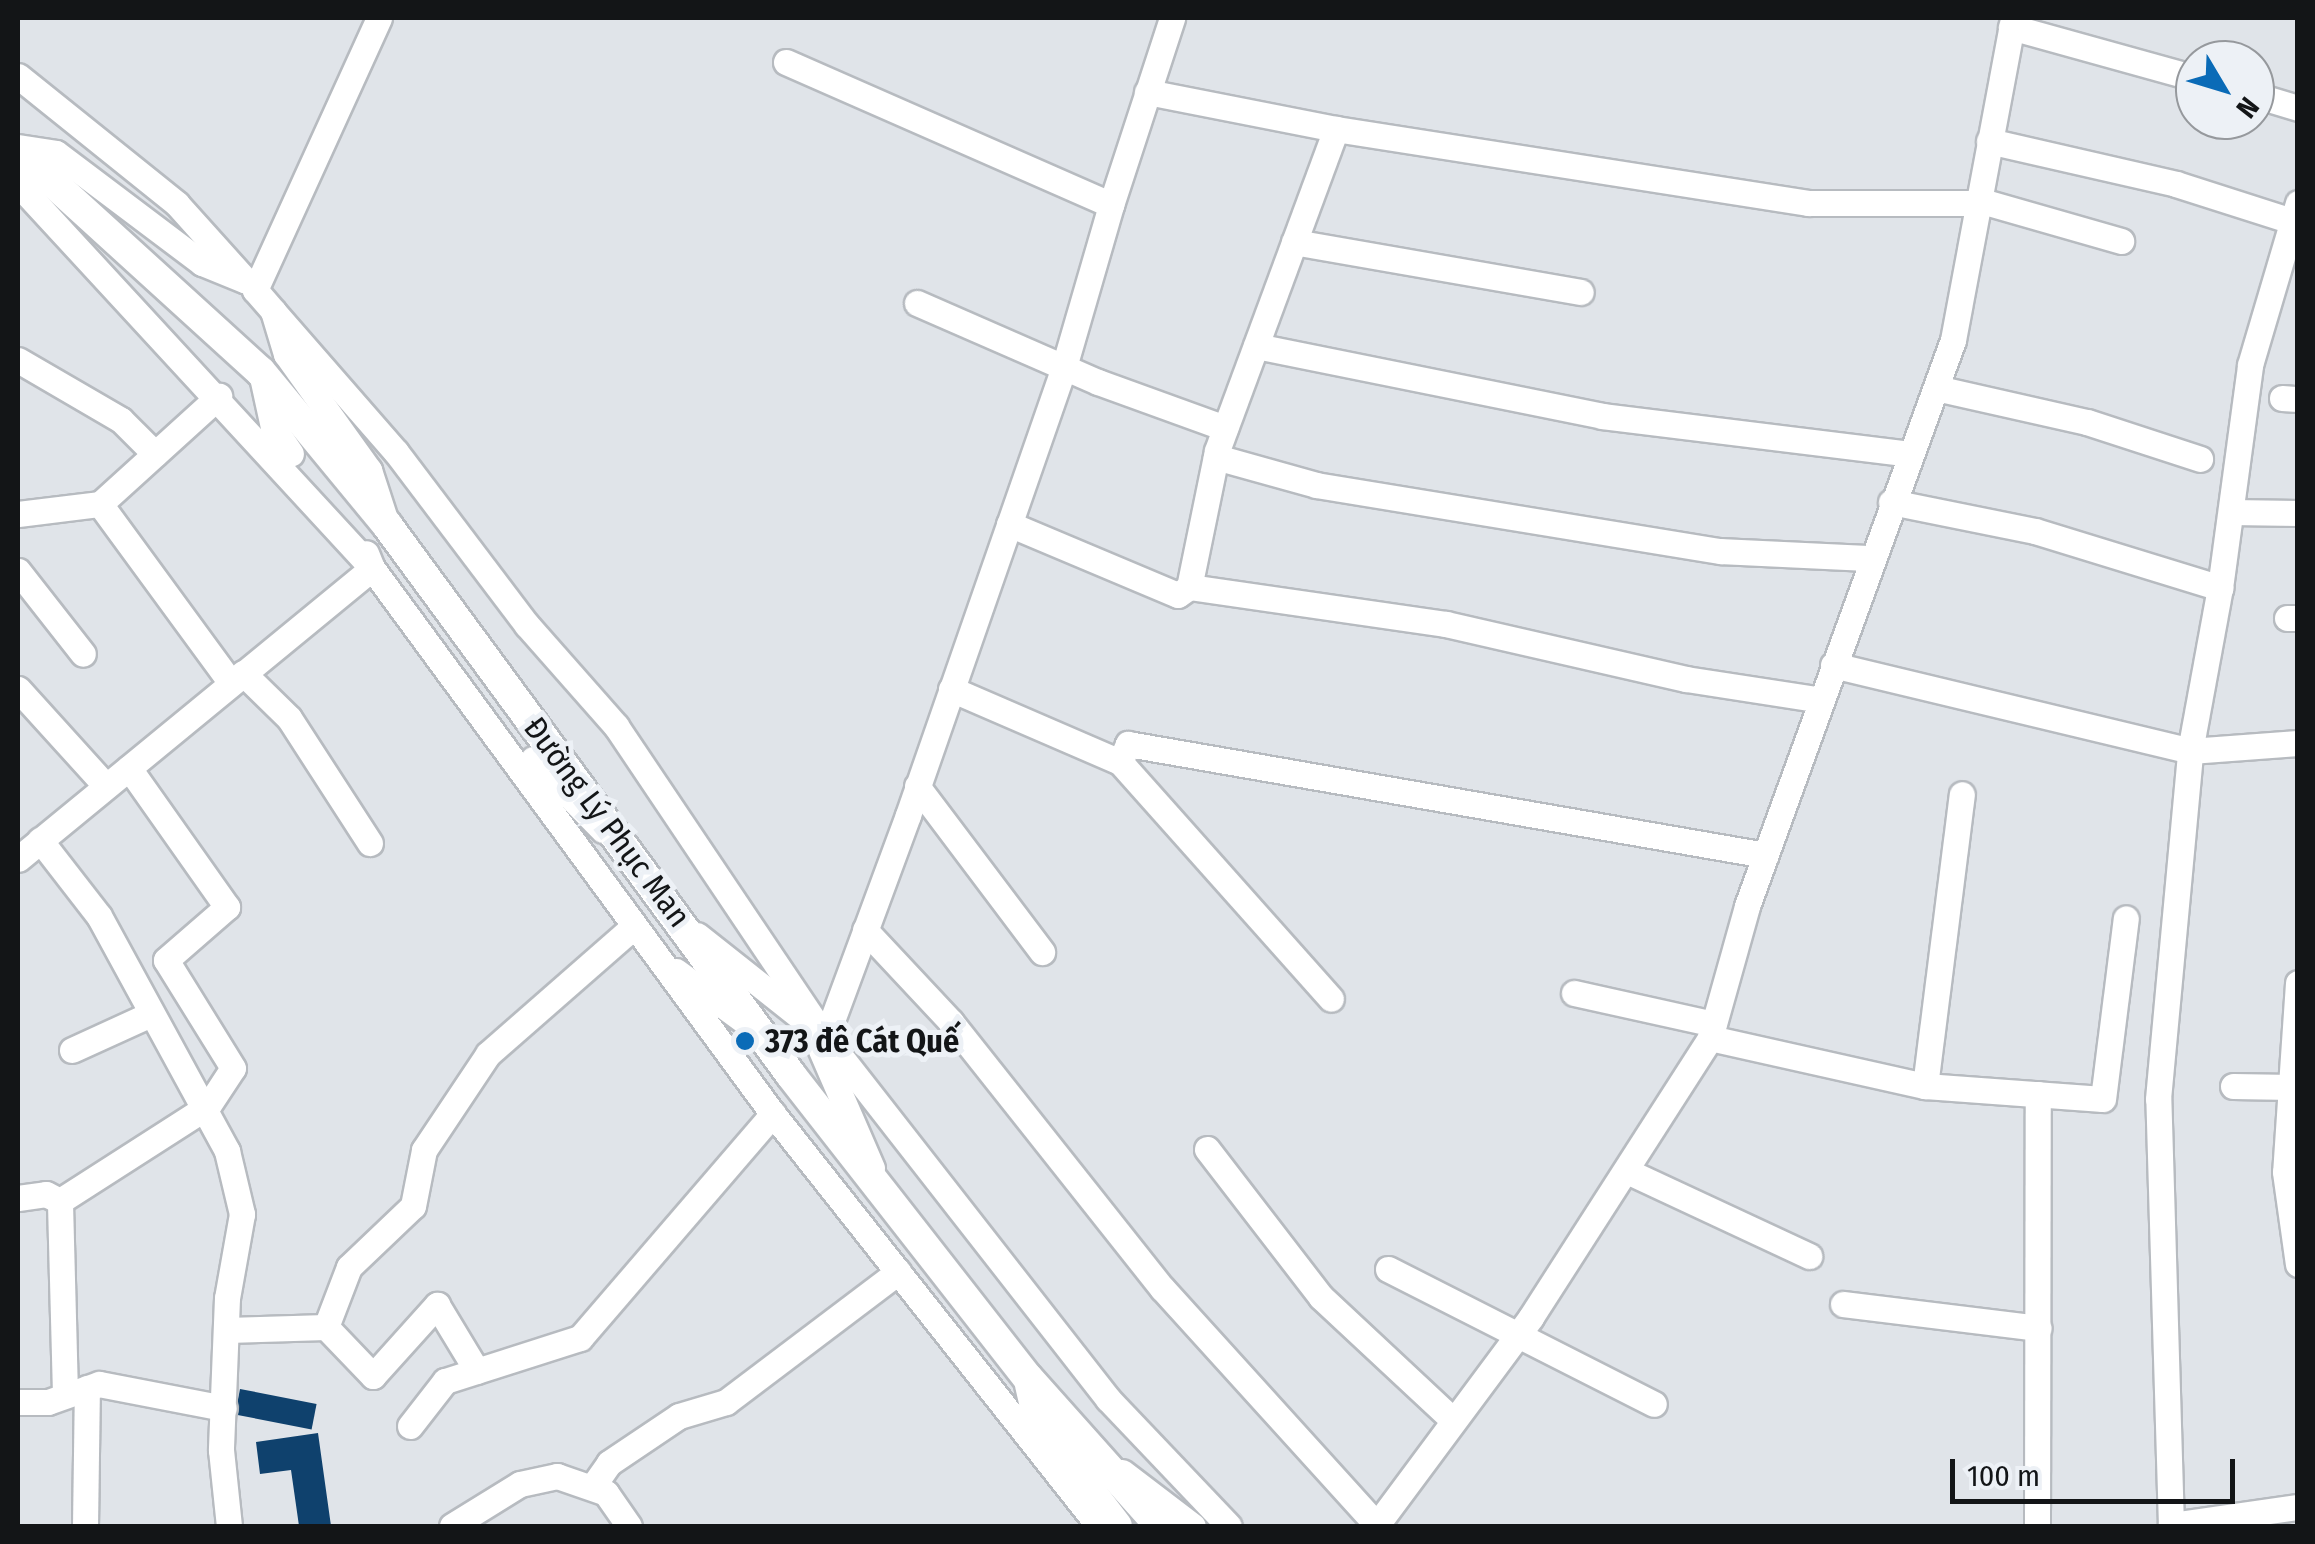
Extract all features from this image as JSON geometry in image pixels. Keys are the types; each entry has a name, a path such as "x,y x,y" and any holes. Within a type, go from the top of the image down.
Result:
{"main road":[{"name":"Đường Lý Phục Man","path":"18,149 261,372 387,525 621,844 688,928 761,1034 1028,1378 1160,1526"},
{"path":"1028,1378 1039,1424 1116,1526"}],"street":[{"path":"251,285 379,18"},
{"path":"880,1188 818,1043 866,930 1064,368 1111,205 1172,18"},
{"path":"866,930 951,1022 1162,1288 1377,1526 1516,1337 1629,1172 1712,1031 1765,855 1953,340 2012,22 2175,72"},
{"path":"786,62 1111,205"},
{"path":"18,76 177,204 396,452 527,625 616,726 823,1034 1108,1399 1229,1526"},
{"path":"1147,92 1336,129 1808,202 1978,202 2121,240"},
{"path":"1190,587 1225,428 1336,129"},
{"path":"1989,142 2295,212 2250,365 2220,588 2190,750 2158,1099 2172,1526 2298,1507"},
{"path":"18,149 56,153 202,263 251,285"},
{"path":"18,184 219,396 456,659 573,806 621,844"},
{"path":"1294,242 1581,292"},
{"path":"917,302 1064,368 1225,428"},
{"path":"272,311 286,354 369,470 387,525"},
{"path":"1256,346 1602,416 1910,454"},
{"path":"18,360 122,420 155,454"},
{"path":"261,372 280,440 334,498 380,578 773,1114 1099,1526"},
{"path":"1936,388 2087,422 2200,459"},
{"path":"18,514 100,504 219,396"},
{"path":"1216,457 1316,485 1721,551 1871,558"},
{"path":"1891,502 2035,531 2220,588"},
{"path":"100,504 237,678 290,718 370,843"},
{"path":"2230,512 2298,513"},
{"path":"1008,524 1178,594 1190,587 1446,624 1686,679 1821,700"},
{"path":"18,570 83,654"},
{"path":"18,859 237,678 380,578"},
{"path":"1833,664 2190,750 2298,743"},
{"path":"18,689 106,786"},
{"path":"951,689 1120,762 1330,999"},
{"path":"1120,762 1128,744 1765,855"},
{"path":"60,1201 208,1106 233,1068 166,960 227,907 129,768"},
{"path":"918,786 1042,952"},
{"path":"1924,1086 1962,794"},
{"path":"40,840 99,916 208,1106 227,1151 242,1214 227,1330 224,1408 229,1526"},
{"path":"1574,994 1924,1086 2103,1099 2126,918"},
{"path":"326,1327 349,1267 413,1206 424,1150 488,1054 634,926"},
{"path":"688,928 823,1034"},
{"path":"656,956 761,1034"},
{"path":"2298,983 2294,1092 2285,1172 2294,1210 2298,1264"},
{"path":"72,1050 152,1014"},
{"path":"2233,1086 2294,1092"},
{"path":"2037,1526 2038,1094"},
{"path":"410,1426 445,1381 580,1338 773,1114"},
{"path":"1207,1149 1322,1297 1452,1419"},
{"path":"1629,1172 1809,1256"},
{"path":"18,1198 46,1194 60,1201"},
{"path":"60,1201 85,1526"},
{"path":"1388,1269 1654,1404"},
{"path":"594,1486 609,1463 679,1416 726,1402 898,1272"},
{"path":"1843,1304 2039,1328"},
{"path":"227,1330 326,1327 373,1376 438,1305 478,1371"},
{"path":"18,1402 48,1402 76,1391 160,1392 224,1408"},
{"path":"1092,1453 1193,1526"},
{"path":"452,1526 536,1479 557,1476 594,1486 630,1526"}],"building":[{"path":"240,1389 317,1404 312,1429 235,1415"},
{"path":"318,1433 331,1526 299,1526 291,1470 260,1474 256,1442"}],"place":[{"name":"373 đê Cát Quế","path":"745,1041"}]}
